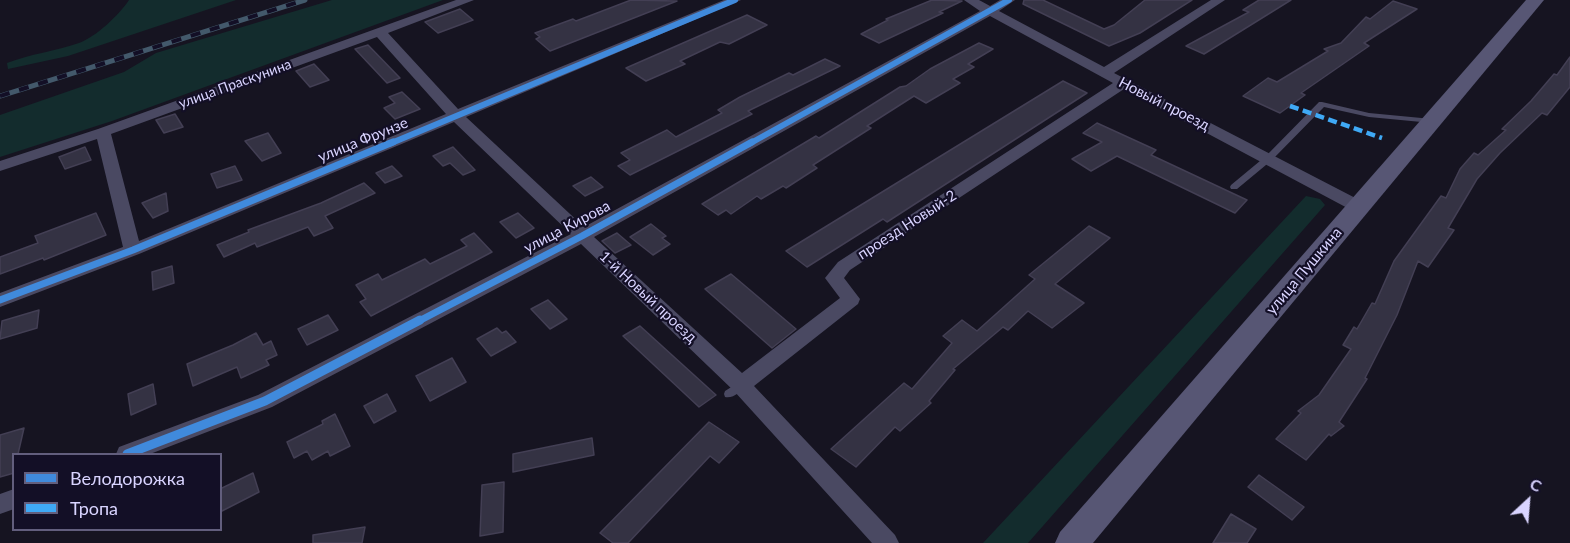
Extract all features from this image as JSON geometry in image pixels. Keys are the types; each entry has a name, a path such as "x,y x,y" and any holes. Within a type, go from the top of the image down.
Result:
{"main road":[{"name":"улица Пушкина","path":"1072,543 1535,0"}],"street":[{"name":"улица Праскунина","path":"0,166 103,132 468,0"},
{"name":"улица Фрунзе","path":"0,300 133,250 735,0"},
{"name":"Новый проезд","path":"970,0 1359,207"},
{"name":"улица Кирова","path":"130,453 265,401 582,236 1009,0"},
{"path":"1104,73 1219,0"},
{"name":"1-й Новый проезд","path":"379,31 456,116 582,236 887,543"},
{"name":"проезд Новый-2","path":"735,389 851,299 834,278 844,266 1123,83"},
{"path":"103,132 133,250"}],"lane":[{"path":"1234,187 1269,159 1322,104 1370,115 1432,121"}],"green space":[{"path":"129,0 236,0 68,56 8,69 7,63 86,40 107,25"},
{"path":"332,0 443,0 112,121 0,157 0,115 124,72 156,53"},
{"path":"1306,196 1320,199 1325,205 1028,543 983,543"}],"building":[{"path":"631,0 677,1 550,51 536,39 540,37 535,33 573,19 576,21"},
{"path":"932,0 962,1 939,12 943,13 879,43 861,34 888,20 886,19"},
{"path":"1024,0 1043,0 1104,29 1114,25 1145,0 1192,0 1140,33 1109,46 1023,4"},
{"path":"1259,0 1291,0 1204,54 1186,46 1249,12 1243,10"},
{"path":"1393,1 1417,9 1364,43 1369,46 1301,93 1305,95 1280,113 1243,96 1268,78 1277,82 1328,51 1324,49 1341,43 1366,17 1370,19"},
{"path":"460,9 473,20 438,33 425,22"},
{"path":"747,15 767,25 729,44 720,42 680,61 685,64 646,81 626,68"},
{"path":"979,43 993,49 968,64 974,67 953,79 960,83 926,103 914,96 867,126 871,128 813,165 817,168 786,188 783,186 761,199 757,196 731,214 726,210 718,215 702,204 816,136 819,138 930,69"},
{"path":"368,45 400,78 387,83 355,49"},
{"path":"1570,57 1570,87 1547,115 1542,113 1500,153 1477,179 1448,228 1454,230 1428,267 1418,261 1397,315 1365,378 1367,379 1339,422 1344,426 1331,436 1329,434 1306,460 1276,439 1301,413 1298,411 1319,395 1351,349 1343,345 1354,327 1357,329 1372,303 1375,304 1394,261 1441,196 1446,198 1460,169 1474,153 1478,155 1506,130 1502,129 1531,101 1554,74 1557,75"},
{"path":"825,59 840,66 748,111 752,114 630,175 618,166 630,160 621,153 667,130 676,137 722,113 718,110 740,97 789,73 793,75"},
{"path":"314,64 329,80 310,87 296,71"},
{"path":"1063,81 1087,93 887,222 883,219 807,267 786,251"},
{"path":"402,92 420,109 395,119 384,108 395,103 389,97"},
{"path":"175,114 183,127 164,133 156,120"},
{"path":"1097,123 1156,150 1151,155 1247,200 1235,213 1117,156 1091,171 1072,159 1102,142 1083,133"},
{"path":"268,133 281,153 262,161 245,141"},
{"path":"85,147 91,160 65,169 59,157"},
{"path":"453,147 475,170 463,175 450,163 443,166 433,156"},
{"path":"235,166 242,180 217,188 211,174"},
{"path":"392,166 402,176 385,183 376,173"},
{"path":"591,177 603,187 585,196 573,186"},
{"path":"364,183 375,193 325,216 333,228 314,236 308,227 257,247 255,243 224,257 217,245 249,232 248,230 321,203"},
{"path":"166,193 168,211 153,218 142,203"},
{"path":"96,213 106,235 44,260 43,258 0,274 0,257 38,243 35,236"},
{"path":"518,213 534,228 516,238 500,222"},
{"path":"651,224 666,236 662,238 670,244 653,255 630,237"},
{"path":"1089,226 1110,238 1055,284 1084,303 1052,328 1028,311 1008,330 1003,327 953,369 955,370 929,401 931,403 900,431 895,427 856,467 831,449 904,383 912,389 952,343 943,336 962,320 977,331 1035,279 1029,275"},
{"path":"474,233 492,252 371,316 360,302 366,299 356,285 378,274 382,280 425,259 430,264 467,246 461,240"},
{"path":"617,233 631,245 615,253 602,241"},
{"path":"172,266 174,283 153,290 152,272"},
{"path":"731,274 796,329 772,348 705,289"},
{"path":"548,300 567,319 550,329 531,309"},
{"path":"39,310 37,328 0,339 2,321"},
{"path":"328,315 338,330 307,345 298,329"},
{"path":"640,326 716,395 699,407 623,336"},
{"path":"497,328 502,333 506,331 516,342 491,356 477,339"},
{"path":"256,333 263,345 271,341 277,355 266,360 269,365 241,378 237,367 193,386 187,364"},
{"path":"452,358 466,382 430,401 416,376"},
{"path":"153,384 156,404 131,415 128,394"},
{"path":"387,394 396,411 374,423 364,406"},
{"path":"335,414 350,446 330,456 328,451 312,460 307,451 294,458 287,442 323,424 322,421"},
{"path":"709,422 739,442 719,463 710,456 628,543 613,543 600,533"},
{"path":"24,428 18,453 12,453 12,474 0,477 0,435"},
{"path":"592,438 594,455 513,472 513,454"},
{"path":"253,473 259,492 222,511 222,488"},
{"path":"1259,475 1304,507 1292,520 1248,487"},
{"path":"504,482 503,532 480,536 482,485"},
{"path":"1231,514 1256,529 1247,543 1213,543"},
{"path":"365,527 362,543 313,543 313,535"}],"railway":[{"path":"0,96 305,0"}],"marked path":[{"path":"1290,106 1382,138"}],"cycle path":[{"path":"0,300 133,250 735,0"},
{"path":"130,453 265,401 582,236 1009,0"}]}
